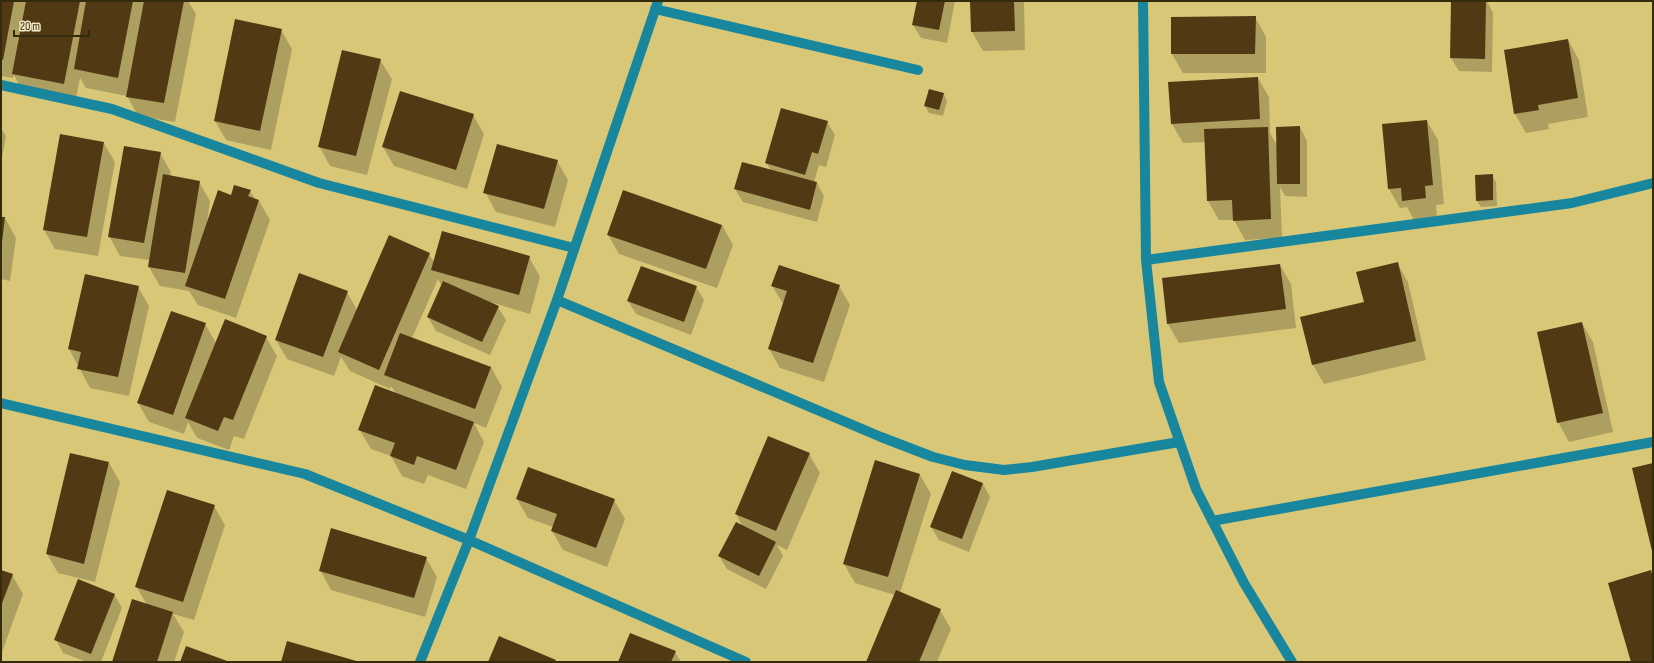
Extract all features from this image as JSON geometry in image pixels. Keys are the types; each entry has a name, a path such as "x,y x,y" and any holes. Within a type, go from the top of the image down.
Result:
{"street":[{"path":"1144,1 1146,260 1159,382 1196,489 1244,582 1292,662"},
{"path":"420,662 469,540 557,300 656,5 918,70"},
{"path":"1,85 112,109 319,183 574,248"},
{"path":"1146,260 1572,203 1653,183"},
{"path":"557,300 881,437 933,457 958,463 1004,470 1032,467 1179,442"},
{"path":"1,403 305,474 469,540 746,662"},
{"path":"1212,521 1653,442"}],"building":[{"path":"1,1 14,1 3,60 1,59"},
{"path":"26,1 80,1 64,84 12,74"},
{"path":"86,1 133,1 118,78 74,69"},
{"path":"144,1 184,1 164,103 126,97"},
{"path":"917,1 945,1 939,30 912,25"},
{"path":"970,1 1014,1 1015,31 971,32"},
{"path":"1451,1 1486,1 1485,59 1450,58"},
{"path":"1256,16 1255,54 1171,54 1171,17"},
{"path":"235,19 282,29 260,131 214,121"},
{"path":"1568,39 1578,98 1538,105 1539,110 1514,114 1504,50"},
{"path":"342,50 381,59 356,156 318,147"},
{"path":"1258,77 1260,119 1171,124 1168,82"},
{"path":"929,89 944,93 939,110 924,106"},
{"path":"400,91 474,114 456,170 382,147"},
{"path":"781,108 828,121 818,154 812,152 805,175 765,163"},
{"path":"1427,120 1433,185 1425,186 1426,198 1402,201 1401,188 1388,189 1382,124"},
{"path":"1300,126 1300,184 1277,184 1276,127"},
{"path":"1268,127 1271,219 1233,221 1232,200 1207,201 1204,129"},
{"path":"60,134 104,142 87,237 43,230"},
{"path":"497,144 558,160 544,209 483,193"},
{"path":"124,146 161,152 144,243 108,237"},
{"path":"742,162 817,182 810,210 734,189"},
{"path":"163,174 200,181 185,273 148,267"},
{"path":"1493,174 1493,200 1476,201 1475,175"},
{"path":"234,185 251,190 248,196 259,200 225,299 185,286 218,190 231,195"},
{"path":"623,190 722,225 706,269 607,235"},
{"path":"1,217 5,217 2,242 1,242"},
{"path":"442,231 530,256 519,295 431,270"},
{"path":"389,235 430,253 379,370 338,352"},
{"path":"1398,262 1416,341 1312,365 1300,317 1364,302 1356,272"},
{"path":"1280,264 1286,309 1167,324 1162,278"},
{"path":"779,265 840,285 813,363 768,349 787,291 771,286"},
{"path":"641,266 697,286 684,322 627,301"},
{"path":"299,273 348,291 323,357 275,340"},
{"path":"85,274 139,286 118,377 77,369 81,352 68,349"},
{"path":"443,281 499,306 482,342 427,317"},
{"path":"171,311 206,323 173,415 137,403"},
{"path":"225,319 267,336 233,420 224,417 218,431 185,418"},
{"path":"1582,322 1603,413 1557,423 1537,332"},
{"path":"400,333 491,367 475,409 384,375"},
{"path":"375,385 474,422 456,470 417,456 414,465 390,456 395,443 358,430"},
{"path":"768,436 810,453 776,531 735,514"},
{"path":"70,453 109,462 84,564 46,554"},
{"path":"875,460 920,474 888,577 843,564"},
{"path":"1653,463 1653,551 1652,551 1632,468"},
{"path":"528,467 615,499 596,548 551,531 557,514 516,499"},
{"path":"952,471 983,483 962,539 930,527"},
{"path":"167,490 215,505 183,602 135,587"},
{"path":"736,522 776,542 759,576 718,556"},
{"path":"331,528 427,557 414,598 319,571"},
{"path":"1,570 13,574 1,606"},
{"path":"1651,570 1653,578 1653,661 1631,662 1608,583"},
{"path":"78,579 115,594 91,654 54,640"},
{"path":"896,590 941,609 919,662 866,662"},
{"path":"132,599 173,612 157,662 112,662"},
{"path":"630,633 676,651 671,662 618,662"},
{"path":"499,636 556,660 555,662 488,662"},
{"path":"287,641 360,662 281,662"},
{"path":"186,646 230,662 180,662"}]}
